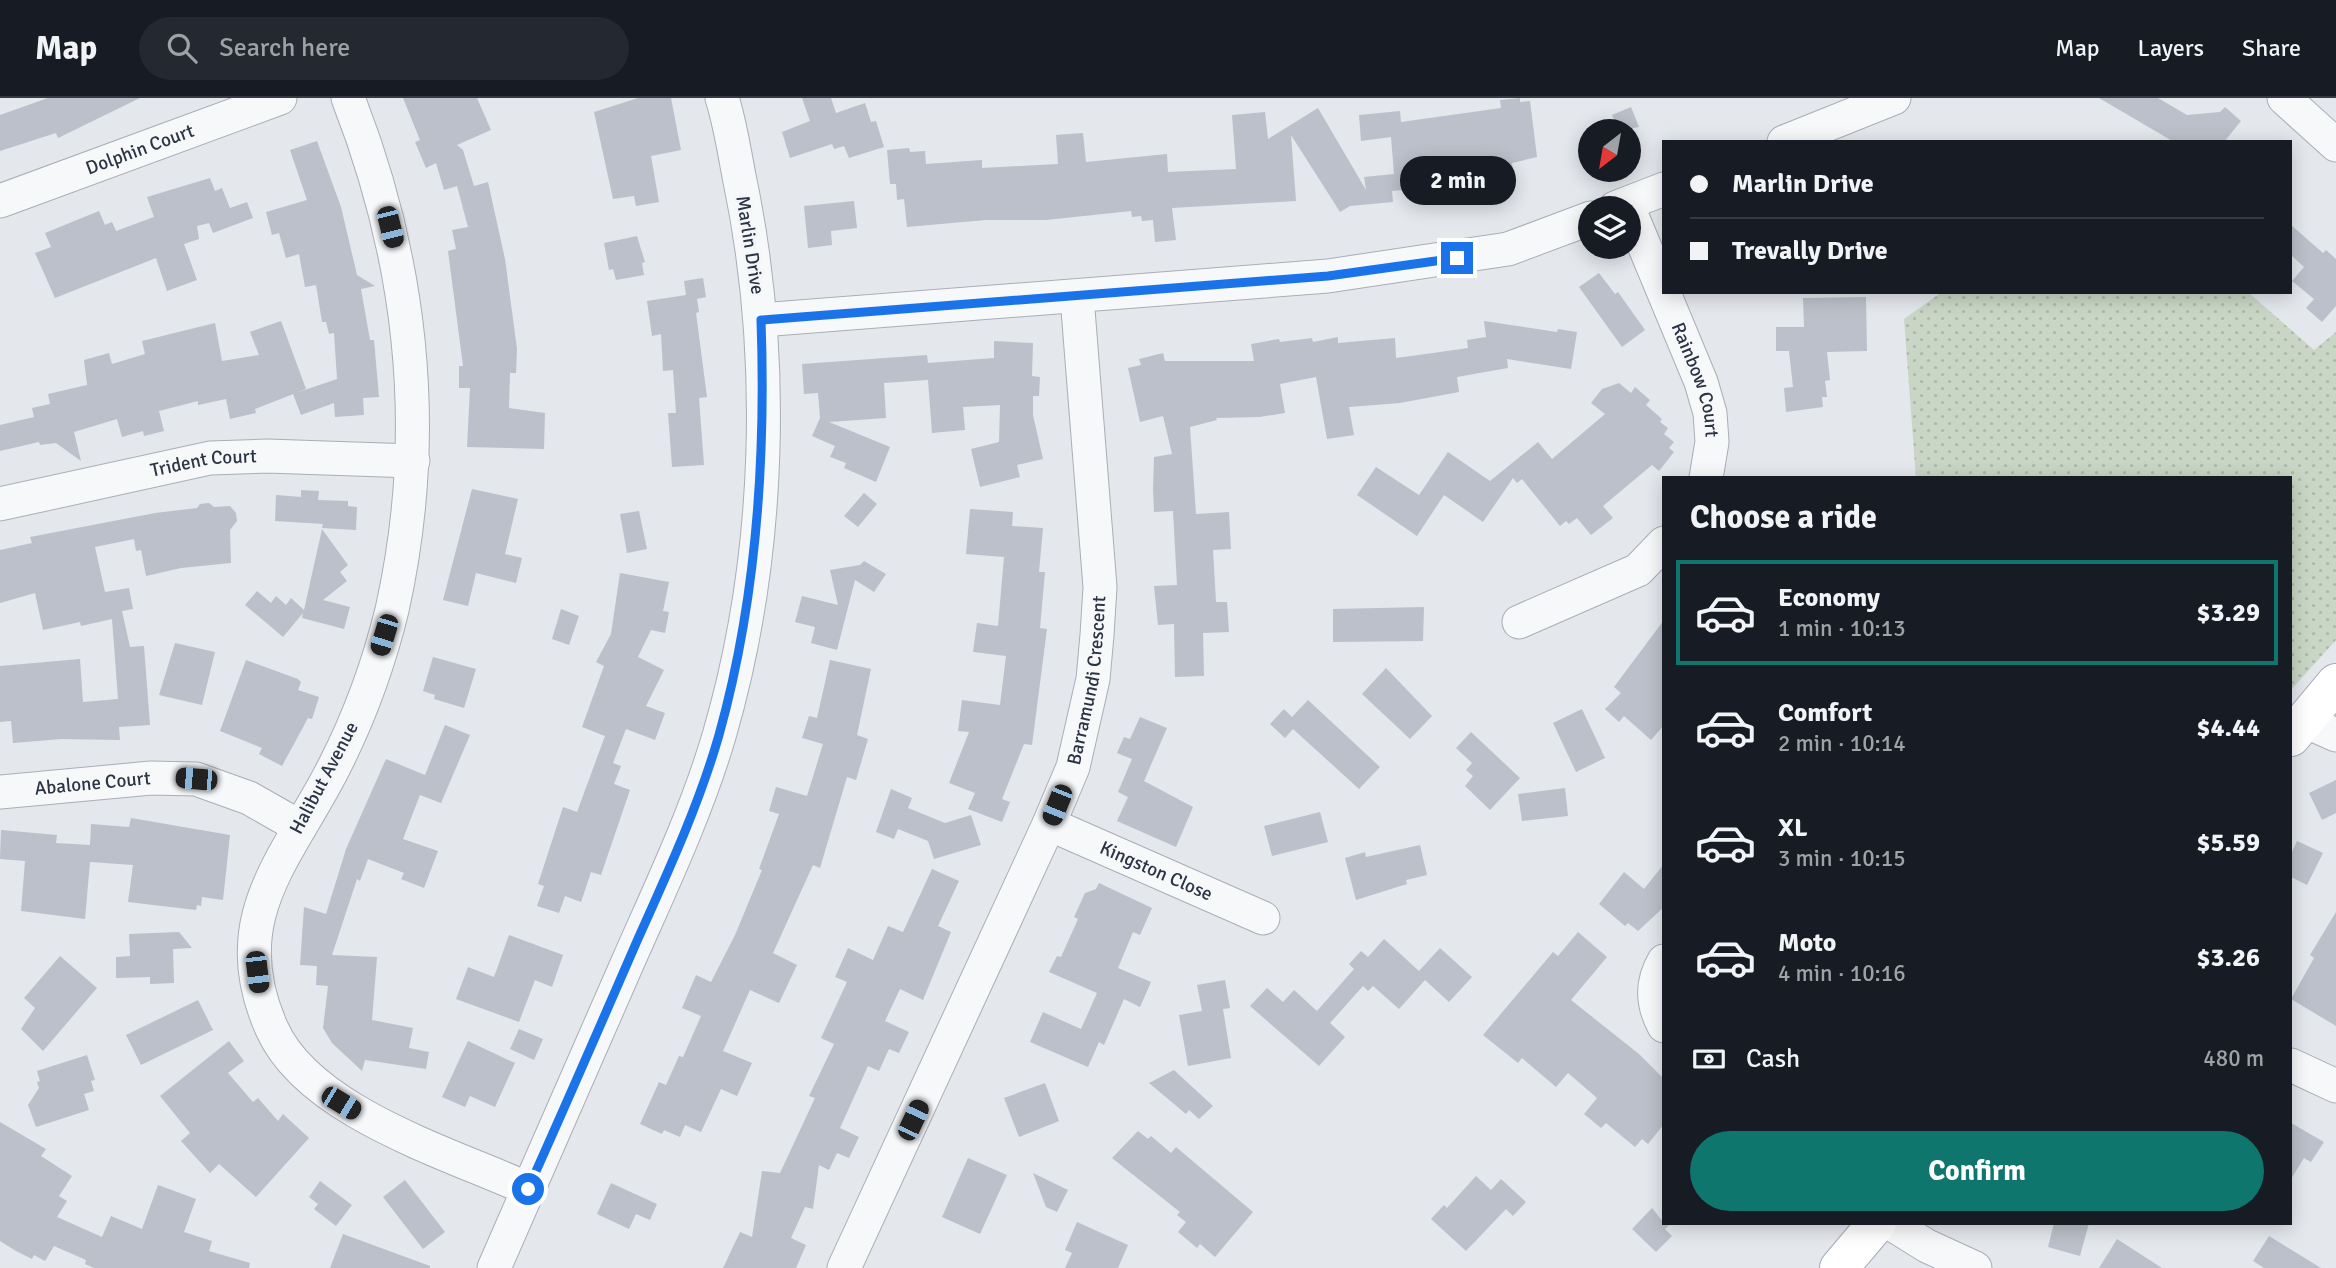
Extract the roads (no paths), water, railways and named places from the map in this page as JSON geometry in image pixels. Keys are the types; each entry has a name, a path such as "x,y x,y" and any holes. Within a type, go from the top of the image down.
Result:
{"main road":[{"path":"2311,731 2336,683"},
{"path":"1839,1268 1875,1225"}],"street":[{"name":"Dolphin Court","path":"0,201 280,98"},
{"name":"Halibut Avenue","path":"348,98 384,206 400,269 413,392 413,461 404,549 391,613 354,726 333,769 268,882 259,917 255,952 260,992 272,1030 293,1064 323,1092 359,1114 528,1189"},
{"name":"Marlin Drive","path":"494,1268 655,901 719,736 737,660 750,583 763,474 761,320 748,219 722,98"},
{"path":"1789,140 1894,98"},
{"path":"2284,98 2336,145"},
{"path":"1641,200 1662,190"},
{"path":"761,320 1328,276 1508,249 1578,223"},
{"name":"Rainbow Court","path":"1641,244 1662,292"},
{"name":"Rainbow Court","path":"1663,294 1701,382 1710,413 1712,442 1706,476"},
{"name":"Barramundi Crescent","path":"844,1268 1073,767 1091,689 1100,587 1077,297"},
{"name":"Trident Court","path":"0,504 210,458 267,456 413,461"},
{"path":"1520,622 1637,570 1662,544"},
{"name":"Abalone Court","path":"0,792 151,778 196,779 249,798 300,827"},
{"name":"Kingston Close","path":"1049,824 1263,918"},
{"path":"1662,965 1654,983 1654,995 1662,1020"},
{"path":"2292,1065 2336,1086"},
{"path":"1893,1225 1927,1246 1975,1268"}]}
